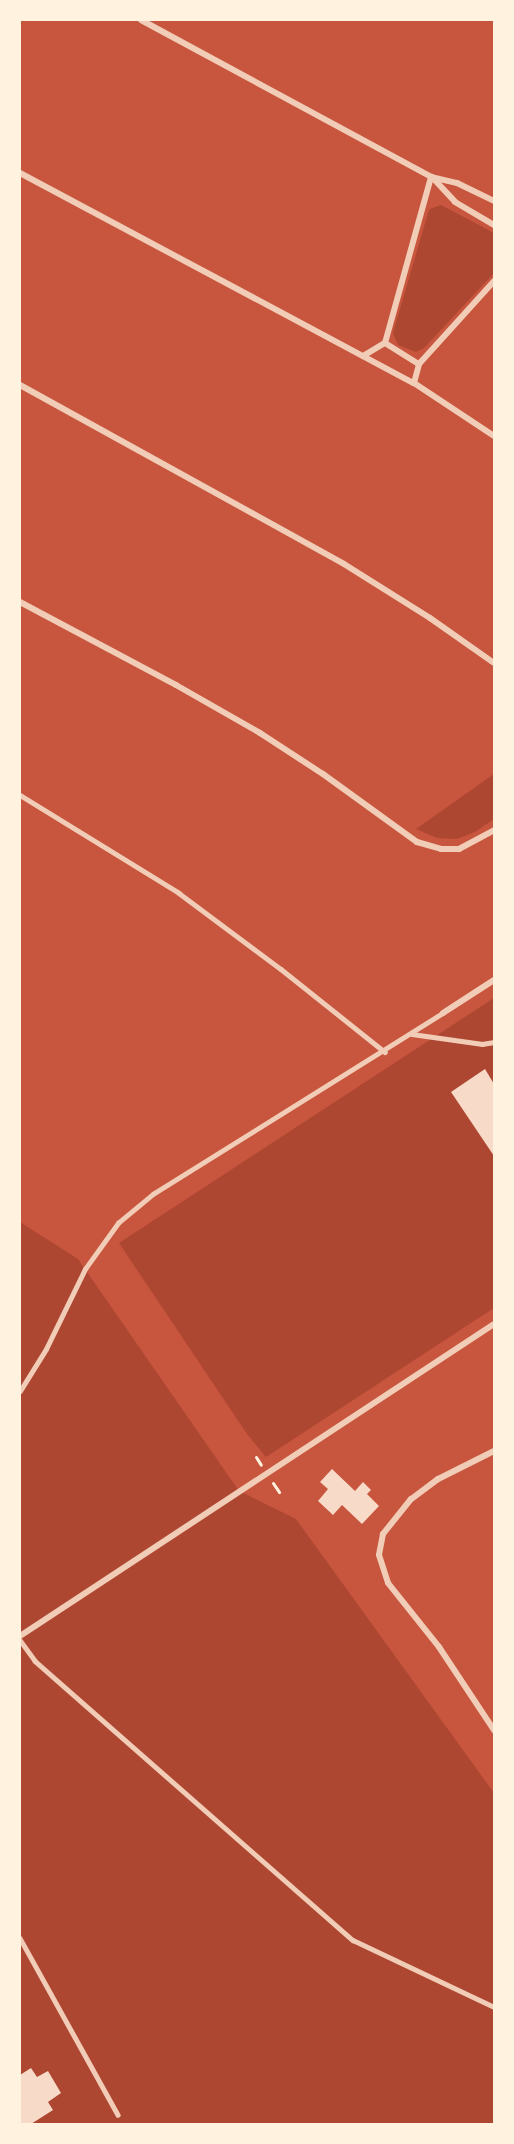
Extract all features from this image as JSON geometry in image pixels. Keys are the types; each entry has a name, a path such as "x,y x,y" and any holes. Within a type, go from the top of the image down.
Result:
{"street":[{"path":"141,20 431,177 457,183 495,201"},
{"path":"20,173 414,383 495,436"},
{"path":"431,177 455,202 495,225"},
{"path":"363,356 385,343 431,177"},
{"path":"414,383 419,364 495,281"},
{"path":"385,343 419,364"},
{"path":"20,385 344,564 430,618 495,663"},
{"path":"20,602 238,720 323,774 417,842 433,848 459,849 495,830"},
{"path":"443,1013 495,980"},
{"path":"20,1638 495,1324"},
{"path":"495,1451 438,1479 411,1498 386,1529 380,1544 379,1555 388,1583 439,1647 495,1730"}],"lane":[{"path":"20,795 179,893 281,969 385,1052"},
{"path":"20,1391 46,1349 86,1269 118,1222 153,1194 385,1052 443,1013"},
{"path":"412,1034 482,1044 495,1042"},
{"path":"20,1638 35,1660 353,1940 495,2007"},
{"path":"20,1938 118,2115"}],"shaded area":[{"path":"441,205 494,233 494,273 424,348 416,352 398,345 393,333 428,213 430,209"},
{"path":"494,774 494,819 475,832 457,839 437,838 416,829"},
{"path":"494,998 494,1308 266,1457 247,1434 119,1243"},
{"path":"20,1222 78,1259 239,1491 296,1519 494,1793 494,2124 20,2124"}],"building":[{"path":"485,1069 494,1084 494,1156 451,1092"},
{"path":"332,1469 355,1491 363,1482 371,1490 367,1494 379,1506 362,1524 342,1505 333,1515 318,1501 328,1489 320,1482"},
{"path":"31,2068 37,2077 48,2071 61,2093 48,2102 53,2110 31,2124 20,2124 20,2075"}]}
